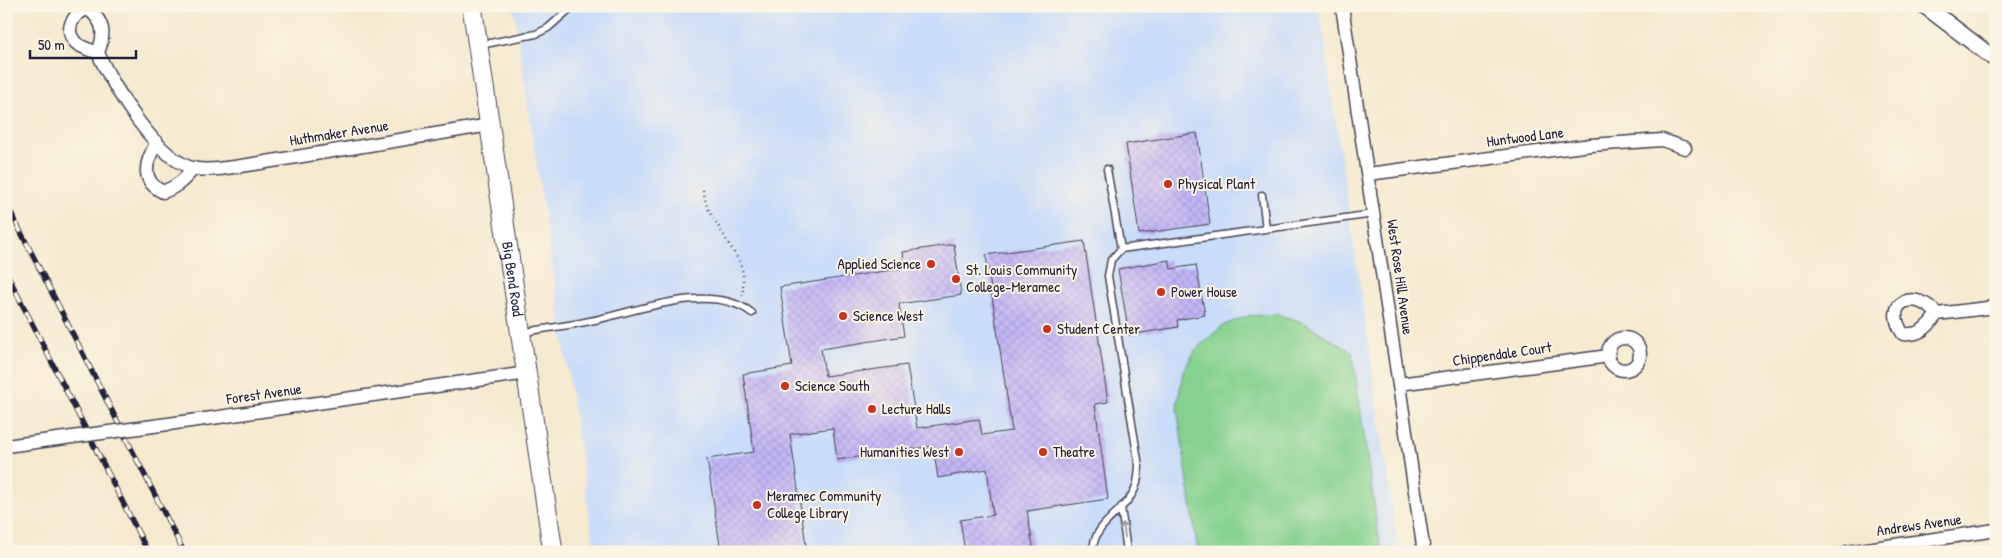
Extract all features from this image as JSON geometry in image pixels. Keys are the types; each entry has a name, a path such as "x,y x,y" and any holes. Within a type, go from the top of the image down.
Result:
{"main road":[{"name":"Big Bend Road","path":"472,6 553,552"}],"street":[{"name":"West Rose Hill Avenue","path":"1342,6 1424,552"},
{"path":"1925,6 1996,60"},
{"name":"Huthmaker Avenue","path":"98,53 108,75 148,134 181,163 194,168 218,169 254,164 490,125"},
{"name":"Huntwood Lane","path":"1368,174 1591,145 1662,140 1685,148"},
{"path":"157,142 146,166 148,178 154,187 163,192 173,188 182,182 194,168"},
{"path":"1938,314 1996,307"},
{"name":"Chippendale Court","path":"1400,384 1608,356"},
{"name":"Forest Avenue","path":"6,446 527,373"},
{"name":"Andrews Avenue","path":"1847,552 1996,530"}],"lane":[{"path":"478,45 536,34 552,25 573,6"},
{"path":"1107,168 1121,249"},
{"path":"1262,195 1266,230"},
{"path":"1092,552 1092,542 1097,533 1131,496 1138,482 1139,466 1108,276 1111,260 1121,249 1374,214"},
{"path":"521,333 588,322 682,299 704,299 740,305 752,313"},
{"path":"1121,507 1127,552"}],"path":[{"path":"704,190 707,207 740,261 743,284 743,298 740,305"}],"shaded area":[{"name":"St. Louis Community College-Meramec","path":"513,6 1319,6 1399,552 595,552"}],"green space":[{"path":"1276,314 1303,322 1352,352 1381,552 1198,552 1177,407 1183,372 1196,349 1224,325 1248,316"}],"building":[{"name":"Physical Plant","path":"1197,133 1210,224 1139,234 1126,144"},
{"path":"1084,241 1108,402 1095,404 1108,499 1027,511 1034,552 965,552 960,520 993,515 987,469 938,478 933,446 837,460 833,428 790,434 807,552 721,552 707,459 754,452 743,374 792,366 780,287 905,268 903,252 954,244 961,295 899,304 904,336 821,349 825,376 907,365 917,428 979,419 982,435 1012,431 986,255"},
{"name":"Power House","path":"1169,260 1171,269 1196,265 1205,315 1177,320 1178,327 1129,335 1118,269"}],"railway":[{"path":"6,203 184,552"},
{"path":"6,272 148,552"}],"place":[{"name":"Physical Plant","path":"1168,184"},
{"name":"Applied Science","path":"931,264"},
{"name":"St. Louis Community College-Meramec","path":"956,279"},
{"name":"Power House","path":"1161,292"},
{"name":"Science West","path":"843,316"},
{"name":"Student Center","path":"1047,329"},
{"name":"Science South","path":"785,386"},
{"name":"Lecture Halls","path":"872,409"},
{"name":"Humanities West","path":"959,452"},
{"name":"Theatre","path":"1043,452"},
{"name":"Meramec Community College Library","path":"757,505"}]}
